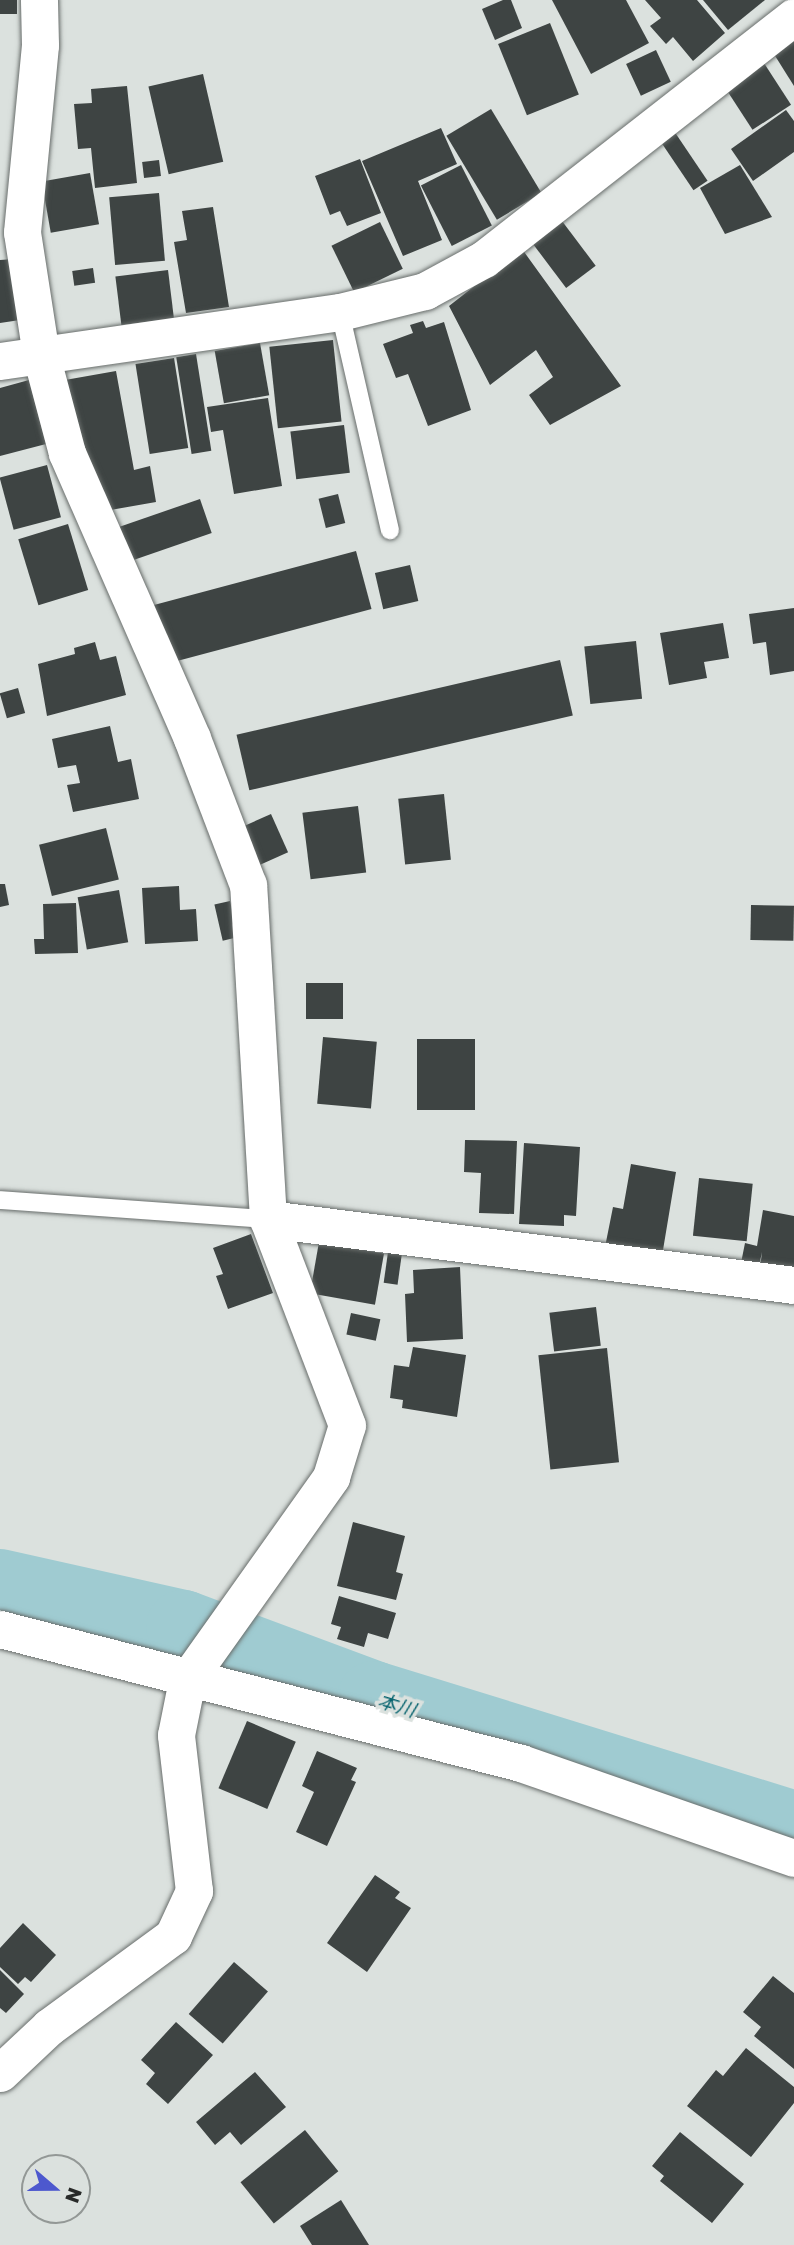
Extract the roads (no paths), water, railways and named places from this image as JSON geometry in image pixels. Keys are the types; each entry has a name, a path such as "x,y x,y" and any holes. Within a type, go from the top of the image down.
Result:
{"street":[{"path":"0,2073 49,2027 173,1936 194,1891 176,1735 204,1655 331,1477 347,1425 268,1219 248,885 192,738 67,453 41,355 22,232 40,45 39,0"},
{"path":"0,361 340,312 425,291 484,259 794,17"},
{"path":"268,1219 794,1285"},
{"path":"0,1629 204,1655 794,1858"}],"lane":[{"path":"340,312 390,530"},
{"path":"0,1200 268,1219"}],"waterway":[{"name":"本川","path":"0,1586 183,1627 374,1698 794,1828"}]}
